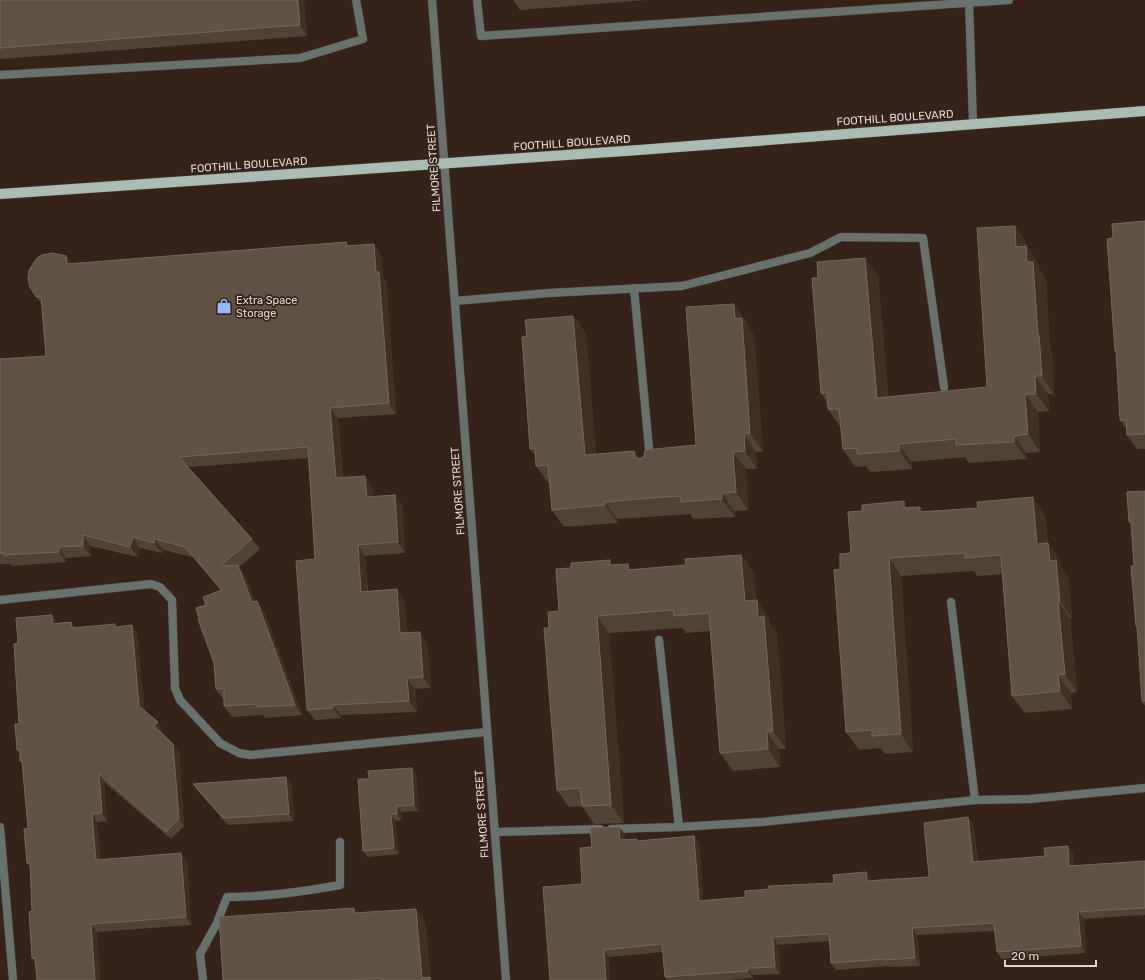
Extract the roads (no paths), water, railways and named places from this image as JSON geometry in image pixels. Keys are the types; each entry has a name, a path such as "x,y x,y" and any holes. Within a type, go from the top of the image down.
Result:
{"main road":[{"name":"FOOTHILL BOULEVARD","path":"0,194 639,150 1145,111"}],"street":[{"path":"0,75 300,58 363,39 356,0"},
{"name":"FILMORE STREET","path":"432,0 506,980"},
{"path":"477,0 481,36 1009,0"},
{"path":"969,2 973,124"},
{"path":"455,301 550,293 682,286 810,253 841,237 923,238 944,387"},
{"path":"634,288 651,464"},
{"path":"0,600 151,584 160,587 172,600 175,688 180,700 220,743 239,753 250,755 487,732"},
{"path":"951,602 975,800"},
{"path":"659,640 679,827"},
{"path":"495,832 679,827 762,822 975,800 1030,799 1145,788"},
{"path":"0,827 13,980"},
{"path":"203,980 200,954 217,923 227,897 254,897 296,893 340,885 340,842"}],"place":[{"name":"Extra Space Storage","path":"224,306"}]}
